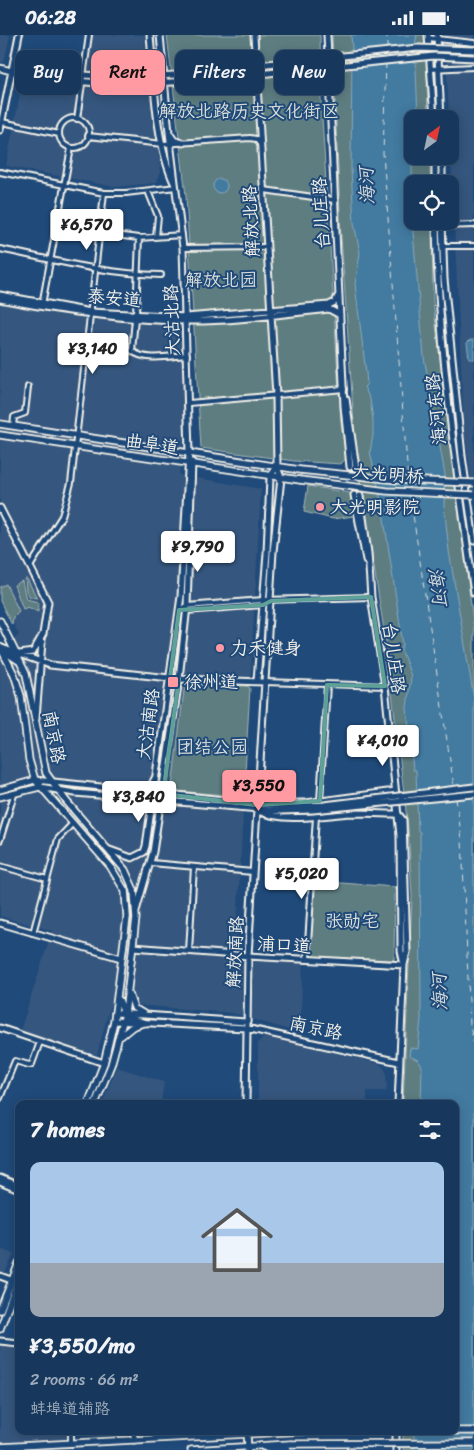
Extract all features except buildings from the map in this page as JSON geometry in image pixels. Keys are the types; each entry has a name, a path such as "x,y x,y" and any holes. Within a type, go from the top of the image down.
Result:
{"main road":[{"path":"0,130 19,35"},
{"name":"大沽北路","path":"150,35 151,50"},
{"name":"大沽北路","path":"160,35 161,50"},
{"name":"解放北路","path":"254,35 255,50"},
{"name":"台儿庄路","path":"327,35 344,389 353,467"},
{"path":"428,37 433,110"},
{"path":"437,37 440,110"},
{"path":"264,65 418,48 474,50"},
{"path":"264,73 434,56 474,58"},
{"path":"0,68 12,72 26,68 91,78"},
{"path":"264,76 268,73"},
{"path":"84,78 91,78"},
{"name":"大沽北路","path":"155,95 163,144 176,187"},
{"path":"155,99 157,95"},
{"name":"大沽北路","path":"165,95 182,235 189,403 190,465 186,609 178,679"},
{"name":"解放北路","path":"258,95 276,396 276,466 281,478 273,552 265,682"},
{"path":"169,133 174,140 183,143"},
{"name":"海河东路","path":"436,230 437,289 455,459 474,593"},
{"name":"海河东路","path":"442,230 444,279 462,456 474,541"},
{"name":"泰安道","path":"270,313 284,309 331,304 337,300 339,293"},
{"name":"泰安道","path":"0,295 42,305"},
{"path":"269,296 274,306 284,309"},
{"name":"泰安道","path":"0,299 91,314 135,317 186,319 329,309 340,315"},
{"name":"曲阜道","path":"0,424 300,469"},
{"name":"曲阜道","path":"0,435 300,480"},
{"name":"大沽北路","path":"170,678 179,610 190,465"},
{"name":"解放北路","path":"257,681 270,477 276,466"},
{"name":"大光明桥","path":"300,469 397,480 474,483"},
{"name":"大光明桥","path":"300,480 387,491 474,495"},
{"name":"台儿庄路","path":"357,496 385,686 400,836 400,951 404,965 398,1100"},
{"path":"0,508 48,602 40,662 36,724"},
{"name":"南京路","path":"0,621 22,665 30,687 43,766 51,781 129,878 134,890 136,912 124,1018"},
{"path":"16,654 33,652 43,634"},
{"path":"1,649 40,662 178,679 265,682"},
{"path":"1,649 22,665"},
{"name":"南京路","path":"1,649 14,674 21,697 29,760 35,780 110,866 125,891 127,917 114,1021 147,1015 246,1025 399,1062"},
{"name":"大沽南路","path":"107,849 132,858 144,852 170,678"},
{"name":"大沽南路","path":"136,912 150,863 162,801 178,679"},
{"name":"解放南路","path":"246,1100 248,956 265,682"},
{"path":"43,766 50,775 70,785"},
{"path":"139,791 151,785 156,774"},
{"path":"0,790 35,780 51,781 70,785 139,791 256,807 314,810 474,795"},
{"path":"0,797 40,787 241,809 256,807 270,802 320,801 396,791"},
{"path":"281,809 474,787"},
{"path":"256,807 272,815 398,814"},
{"path":"0,923 121,959"},
{"name":"浦口道","path":"133,947 404,965"},
{"path":"96,1100 119,1040 124,1018 118,990"},
{"path":"128,992 134,1009 147,1015"},
{"name":"南京路","path":"115,1013 124,1018"},
{"path":"124,1018 145,1023"},
{"path":"111,1035 124,1018"},
{"path":"90,1100 104,1063 114,1021"},
{"path":"119,1040 129,1028 145,1023"},
{"name":"南京路","path":"145,1023 246,1025"},
{"path":"0,1028 104,1063"},
{"path":"0,1178 15,1184"},
{"path":"0,1182 15,1188"},
{"path":"0,1309 15,1272"},
{"path":"0,1276 11,1280"},
{"path":"0,1329 15,1288"},
{"path":"0,1341 15,1343"},
{"path":"459,1431 474,1431"},
{"path":"134,1435 134,1440"},
{"path":"0,1447 193,1435"},
{"path":"218,1435 225,1440 225,1444 220,1448"},
{"path":"247,1435 248,1448"},
{"path":"396,1435 396,1450"},
{"path":"191,1450 248,1448 258,1445 474,1443"},
{"path":"258,1445 274,1449 344,1450"}],"street":[{"path":"76,119 84,78 89,35"},
{"path":"428,37 474,43"},
{"path":"430,69 474,67"},
{"path":"76,119 85,124 88,136 83,145 71,148 61,142 59,133 63,123 76,119"},
{"path":"2,122 59,133"},
{"path":"88,136 163,144 250,137 256,139 261,145"},
{"path":"42,305 71,148"},
{"path":"0,172 104,193 148,191 176,187"},
{"path":"264,190 334,200"},
{"path":"148,191 158,216 156,237"},
{"path":"30,565 62,516 71,483 104,193"},
{"path":"57,224 98,233 139,237 182,235"},
{"path":"459,225 474,225"},
{"path":"139,237 132,351 144,357 187,355"},
{"path":"442,246 474,246"},
{"path":"183,248 266,247"},
{"path":"0,249 137,275 161,275"},
{"path":"13,426 14,417 25,413 28,387"},
{"path":"189,403 344,389"},
{"path":"179,610 271,601 371,597"},
{"path":"265,682 385,686"},
{"path":"320,801 327,685"},
{"path":"0,840 14,795"},
{"path":"307,959 316,816"},
{"path":"32,933 58,839 73,823"},
{"path":"150,863 253,872"},
{"path":"0,867 47,879"},
{"path":"189,951 194,867"},
{"path":"0,1098 15,1061 29,1065 32,1064 40,1042"},
{"path":"71,1435 71,1443"}],"highlighted area":[{"path":"371,597 385,686 327,685 320,801 257,805 163,794 179,679 170,678 179,610 263,605 271,601"}],"shaded area":[{"path":"0,35 10,35 4,63 0,62"},
{"path":"91,35 144,35 146,50 91,50 91,95 151,95 161,172 156,183 115,187 6,166 20,95 81,95 81,84 86,84"},
{"path":"445,35 474,35 474,500 464,427 454,230 459,230 459,175 452,175 451,165 459,165 459,110 449,110"},
{"path":"0,297 93,313 185,319 186,411 179,475 261,489 235,959 303,962 301,1012 296,1032 232,1013 111,1003 97,1055 20,1031 52,931 0,916 0,651 19,635 0,597"},
{"path":"266,1036 380,1064 386,1071 387,1091 367,1091 367,1100 258,1100 258,1042"},
{"path":"117,1067 164,1082 162,1100 104,1100"},
{"path":"0,1249 14,1254 4,1275 0,1274"},
{"path":"0,1344 15,1346 15,1435 68,1435 68,1450 0,1450"}],"green space":[{"name":"解放北路历史文化街区","path":"167,35 320,35 320,50 274,50 274,95 321,95 341,423 346,458 341,464 294,461 201,448 186,196"},
{"path":"332,35 426,35 428,110 404,110 404,165 430,165 430,175 404,175 404,230 432,230 433,301 474,629 474,1450 403,1450 403,1435 459,1435 459,1100 403,1100 412,896 408,828 386,643 356,454 341,236 335,95 344,95 344,50 333,50"},
{"name":"大光明影院","path":"308,486 350,493 354,516 333,519 304,512"},
{"path":"25,579 27,579 37,598 30,597 26,590"},
{"path":"22,581 26,599 38,602 38,612 28,607 23,609 14,585"},
{"path":"6,584 19,611 13,617 12,625 0,601 0,587"},
{"name":"团结公园","path":"188,684 247,686 250,688 244,789 240,796 175,791 172,787 184,690"},
{"name":"张勋宅","path":"314,881 395,887 394,960 310,957"}],"water":[{"name":"海河","path":"351,35 417,35 415,45 418,110 404,110 404,165 412,165 412,175 404,175 404,230 413,230 424,357 445,475 444,505 449,551 474,699 474,1450 414,1450 414,1435 459,1435 459,1100 421,1100 422,1066 418,1060 409,1056 410,1048 418,1049 421,1019 420,832 418,831 416,770 413,770 407,708 411,676 401,649 403,645 382,505 370,452 373,420 370,399 364,387 367,384 355,284 360,253 354,223 351,169"},
{"path":"220,179 225,181 227,186 225,191 220,193 215,191 213,186 215,181"},
{"path":"470,340 474,340 474,360 469,358 467,343"}],"ferry route":[{"path":"387,35 387,49"},
{"path":"386,63 383,153 408,478"},
{"path":"408,482 410,491"},
{"path":"410,495 454,787"},
{"path":"456,799 462,840 470,1025 474,1046"}],"tunnel":[{"path":"350,467 354,495"},
{"path":"356,468 360,496"}],"place":[{"name":"大光明影院","path":"320,507"},
{"name":"力禾健身","path":"220,648"},
{"name":"徐州道","path":"173,682"}],"park label":[{"name":"解放北园","path":"221,280"}]}
